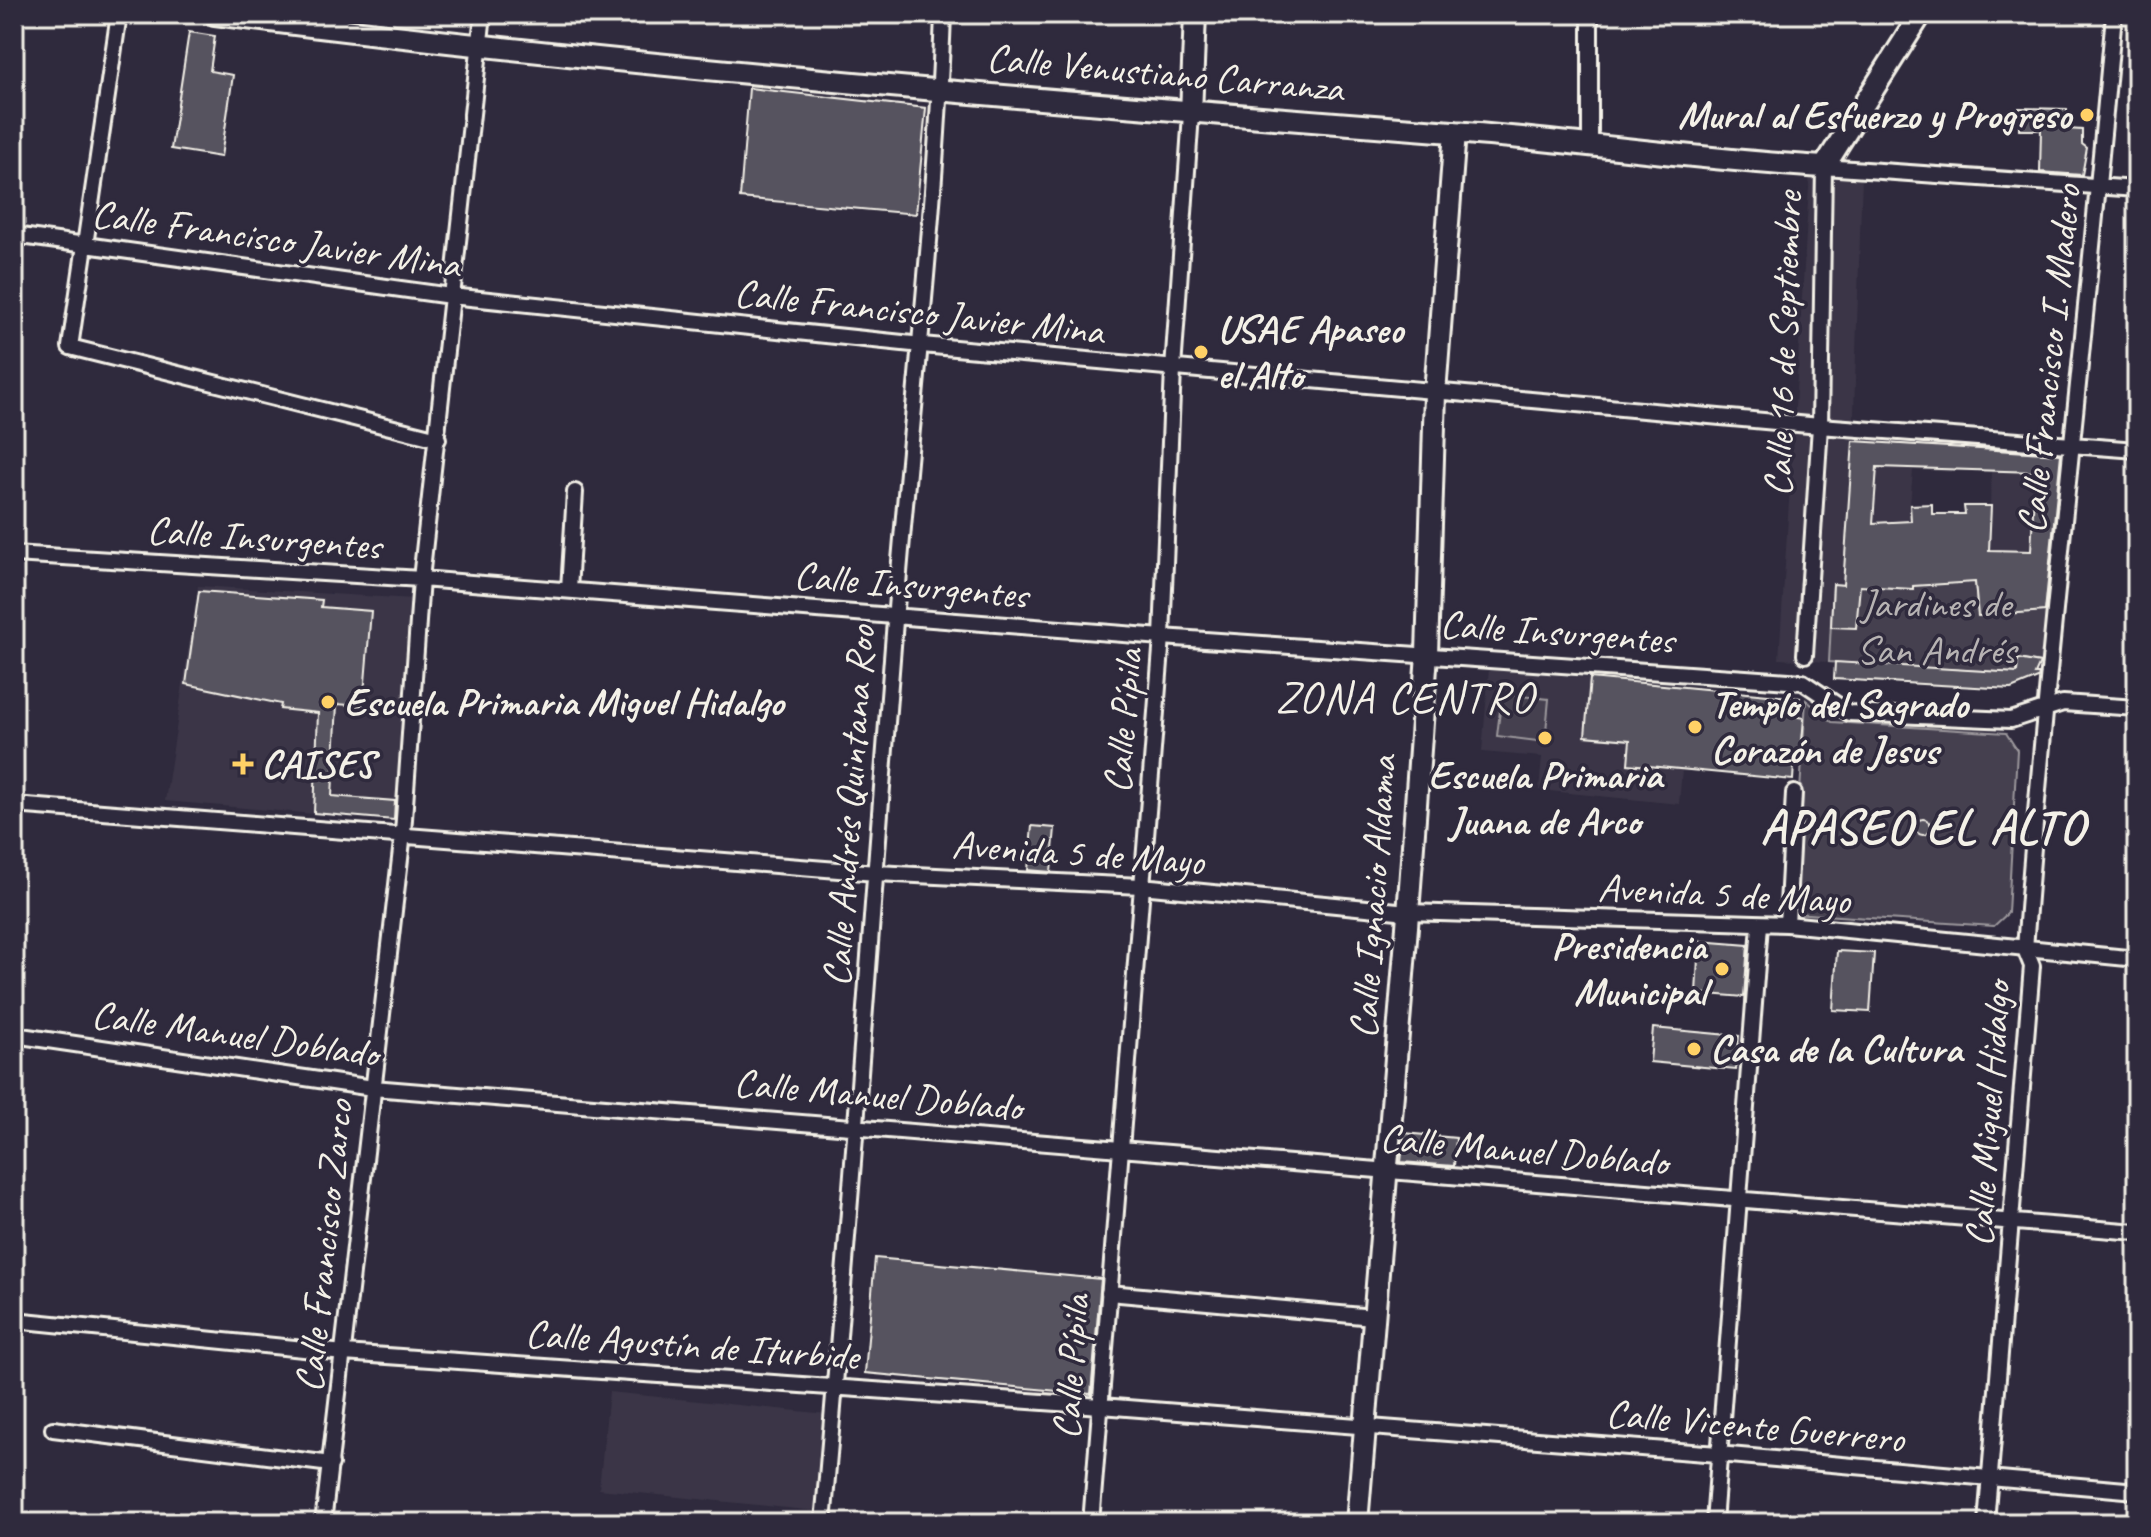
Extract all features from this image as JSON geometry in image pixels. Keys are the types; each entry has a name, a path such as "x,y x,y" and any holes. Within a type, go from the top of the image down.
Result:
{"street":[{"path":"119,14 70,347 438,439"},
{"name":"Calle Venustiano Carranza","path":"215,14 478,48 1191,114 1455,132 1824,167"},
{"name":"Calle Francisco Zarco","path":"323,1523 403,833 421,579 483,14"},
{"name":"Calle Andrés Quintana Roo","path":"823,1523 858,1125 896,615 922,345 943,14"},
{"path":"1191,114 1195,14"},
{"path":"1590,14 1590,145"},
{"name":"Calle 16 de Septiembre","path":"1804,669 1820,426 1824,167 1921,14"},
{"name":"Calle Francisco I. Madero","path":"2042,711 2074,444 2114,14"},
{"name":"Calle Pípila","path":"1091,1523 1118,1148 1162,637 1173,369 1191,114"},
{"name":"Calle Ignacio Aldama","path":"1357,1523 1367,1428 1373,1317 1389,1170 1427,654 1435,393 1455,132"},
{"path":"1824,167 2137,189"},
{"name":"Calle Francisco Javier Mina","path":"14,235 451,296 922,345 1435,393 2137,450"},
{"path":"569,590 575,492"},
{"name":"Calle Insurgentes","path":"14,554 421,579 1162,637 1427,654 1804,669"},
{"path":"1804,669 1849,713 2011,720 2063,703 2137,708"},
{"name":"Calle Miguel Hidalgo","path":"1986,1523 2032,966 2025,949 2042,711"},
{"path":"1787,924 1794,793"},
{"name":"Avenida 5 de Mayo","path":"14,805 403,833 876,873 1141,886 1408,912 1787,924 2137,959"},
{"path":"1714,1523 1760,925"},
{"name":"Calle Manuel Doblado","path":"14,1035 373,1088 858,1125 2137,1232"},
{"path":"1109,1293 1373,1317"},
{"name":"Calle Agustín de Iturbide","path":"14,1320 344,1353 1101,1406 1367,1428"},
{"name":"Calle Vicente Guerrero","path":"1367,1428 1718,1454 2137,1491"},
{"path":"53,1429 331,1464"}],"shaded area":[{"path":"1810,172 1862,175 1853,441 1952,448 1951,472 1913,470 1910,505 1913,589 1834,584 1829,662 1779,659"},
{"path":"1968,449 2061,454 2054,551 1989,550 1991,470"},
{"name":"Escuela Primaria Miguel Hidalgo","path":"198,586 414,599 395,821 165,801"},
{"name":"Escuela Primaria Juana de Arco","path":"1489,669 1590,678 1631,740 1682,769 1679,804 1539,790 1542,757 1482,752"},
{"path":"609,1392 827,1414 817,1511 599,1489"}],"green space":[{"name":"Jardines de San Andrés","path":"1913,563 1975,582 1978,616 2049,610 2047,664 2018,659 2017,673 1829,662 1833,584 1913,589"},
{"path":"1502,694 1549,699 1545,742 1497,736"},
{"path":"1806,700 1832,722 2006,733 2017,750 2008,913 1994,926 1792,913"}],"building":[{"path":"189,32 215,36 210,71 233,75 221,157 171,149"},
{"path":"749,88 926,108 916,214 740,198"},
{"path":"2019,108 2067,109 2067,129 2082,130 2082,144 2087,148 2082,175 2040,172 2041,130 2019,130"},
{"path":"1853,441 2061,454 2045,611 1978,616 1975,582 1913,586 1913,589 1860,586 1856,628 1831,627 1833,584 1843,585","holes":["1877,467 2035,472 2031,551 1989,550 1991,506 1964,506 1965,514 1932,514 1932,504 1910,505 1911,521 1873,523"]},
{"name":"Escuela Primaria Miguel Hidalgo","path":"199,591 322,600 321,607 371,611 363,706 337,704 332,796 395,801 394,820 314,813 318,713 280,709 281,704 186,684"},
{"path":"2018,659 2040,663 2035,674 2039,674 2038,678 2011,689 1834,679 1835,662 2017,673"},
{"name":"Templo del Sagrado Corazón de Jesus","path":"1590,678 1800,698 1798,717 1804,718 1800,764 1794,764 1793,780 1628,764 1630,740 1585,736"},
{"path":"1920,819 1926,819 1931,827 1929,833 1920,835 1915,830 1915,824"},
{"path":"1032,826 1055,828 1051,872 1028,870"},
{"name":"Presidencia Municipal","path":"1699,941 1748,945 1744,997 1696,993"},
{"path":"1837,951 1874,953 1870,1012 1833,1010"},
{"name":"Casa de la Cultura","path":"1653,1028 1739,1036 1736,1070 1650,1062"},
{"path":"1404,1133 1456,1138 1454,1166 1401,1162"},
{"path":"875,1258 1101,1279 1091,1394 865,1373"}],"place":[{"name":"Mural al Esfuerzo y Progreso","path":"2087,115"},
{"name":"USAE Apaseo el Alto","path":"1201,352"},
{"name":"Escuela Primaria Miguel Hidalgo","path":"328,702"},
{"name":"Templo del Sagrado Corazón de Jesus","path":"1695,727"},
{"name":"Escuela Primaria Juana de Arco","path":"1545,738"},
{"name":"CAISES","path":"243,764"},
{"name":"Presidencia Municipal","path":"1722,969"},
{"name":"Casa de la Cultura","path":"1694,1049"}],"district":[{"name":"ZONA CENTRO","path":"1405,697"},
{"name":"APASEO EL ALTO","path":"1923,827"}]}
